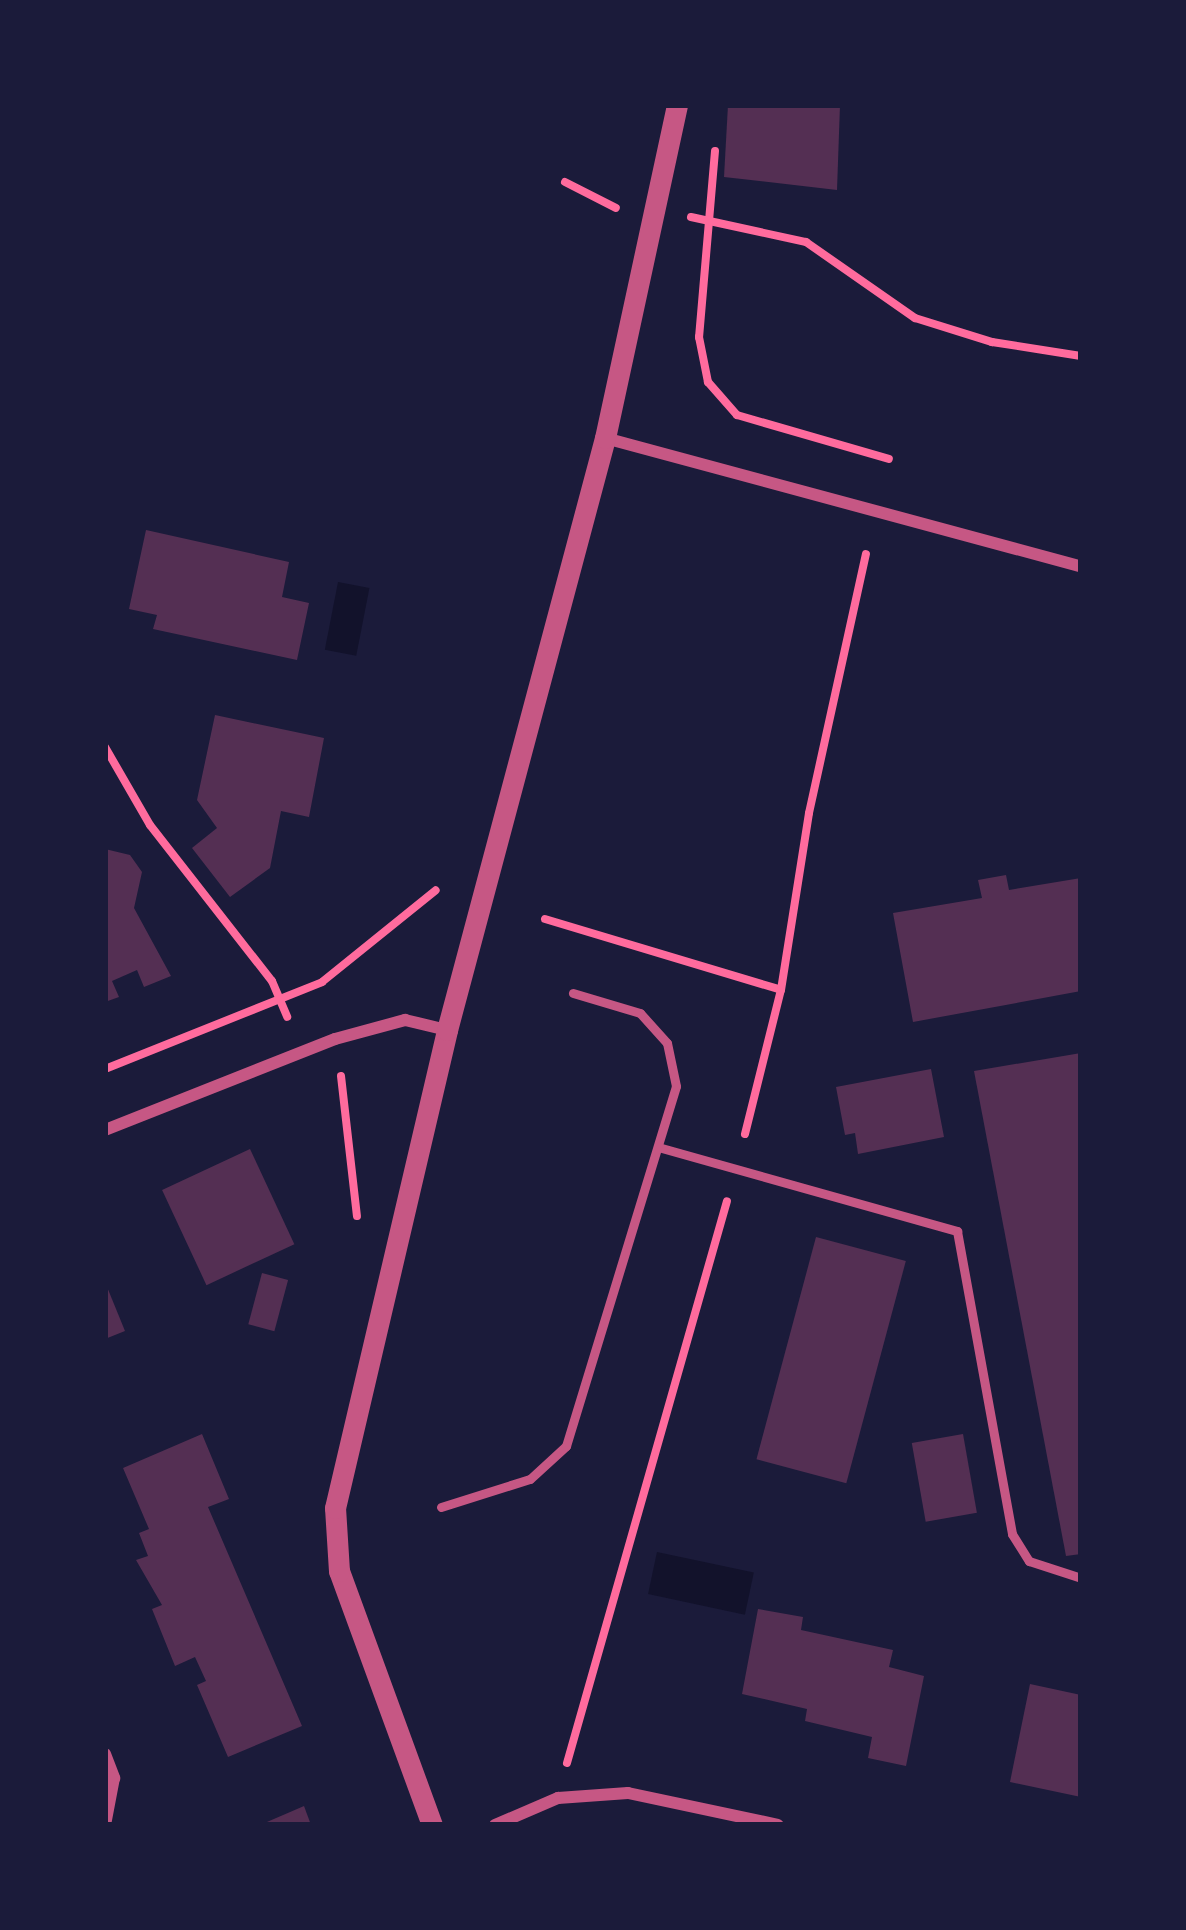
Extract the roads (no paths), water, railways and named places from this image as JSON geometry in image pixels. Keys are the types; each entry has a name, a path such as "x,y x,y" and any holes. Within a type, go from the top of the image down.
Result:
{"street":[{"path":"432,1825 339,1571 335,1508 447,1030 605,438 677,105"},
{"path":"605,438 1081,566"},
{"path":"105,1130 302,1052 405,1020 447,1030"},
{"path":"105,1754 114,1778 105,1825"},
{"path":"495,1825 558,1798 628,1793 778,1825"}],"lane":[{"path":"441,1508 530,1479 566,1446 676,1086 667,1043 640,1013 573,993"},
{"path":"658,1147 957,1231 1012,1534 1029,1561 1081,1578"}]}
